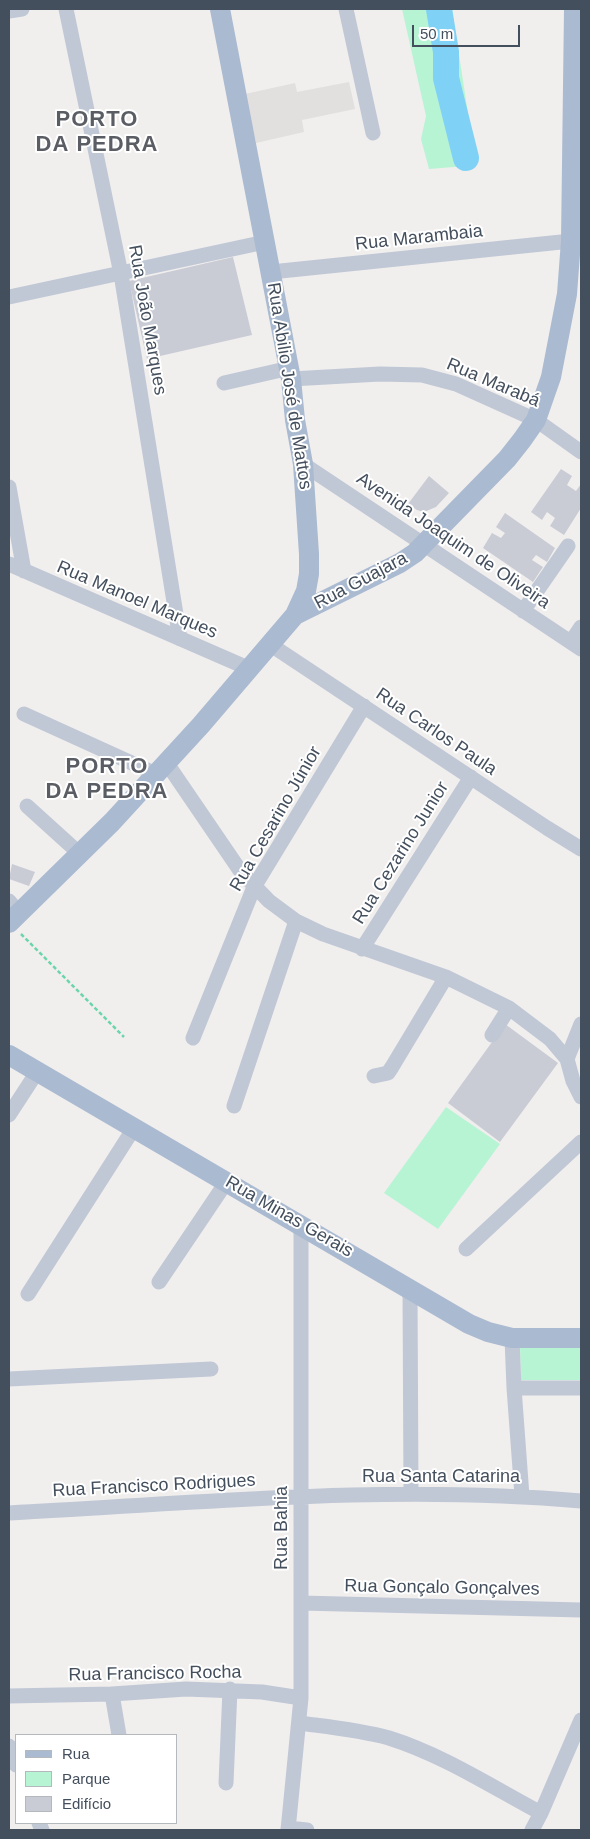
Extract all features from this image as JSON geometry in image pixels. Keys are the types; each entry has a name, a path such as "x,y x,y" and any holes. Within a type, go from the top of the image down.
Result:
{"main road":[{"name":"Rua Abilio José de Mattos","path":"11,915 80,854 112,822 272,644 295,615 306,591 309,574 309,554 303,464 290,374 220,9"},
{"name":"Rua Guajara","path":"295,615 400,563 425,544 507,459 536,420 551,377 574,294 571,241 574,9"},
{"name":"Rua Minas Gerais","path":"9,1055 301,1224 469,1324 488,1332 512,1338 581,1338"}],"street":[{"path":"9,11 22,9"},
{"name":"Rua João Marques","path":"66,9 121,274 180,639"},
{"path":"346,9 373,133"},
{"name":"Rua Marambaia","path":"271,272 571,241"},
{"path":"9,297 265,242"},
{"name":"Rua Marabá","path":"224,383 290,374 422,375 456,384 536,420 581,452"},
{"name":"Avenida Joaquim de Oliveira","path":"303,464 576,645"},
{"path":"9,487 24,571"},
{"path":"523,611 568,546"},
{"name":"Rua Manoel Marques","path":"9,564 250,669"},
{"path":"576,645 581,626"},
{"name":"Rua Carlos Paula","path":"272,644 581,849"},
{"name":"Rua Cesarino Júnior","path":"193,1038 254,887 364,706"},
{"path":"24,714 161,768 241,872 269,901 296,922 362,949 446,977 509,1008 550,1039 567,1060 573,1081 581,1097"},
{"name":"Rua Cezarino Junior","path":"362,949 471,777"},
{"path":"27,806 80,854"},
{"path":"234,1106 296,922"},
{"path":"374,1076 388,1073 446,977"},
{"path":"492,1035 509,1008"},
{"path":"567,1060 581,1024"},
{"path":"9,1115 37,1072"},
{"path":"28,1294 134,1128"},
{"path":"466,1250 581,1142"},
{"path":"159,1282 227,1181"},
{"name":"Rua Bahia","path":"288,1829 301,1698 301,1224"},
{"path":"410,1288 411,1494"},
{"path":"512,1338 522,1496"},
{"path":"9,1379 211,1369"},
{"path":"514,1388 581,1388"},
{"name":"Rua Santa Catarina","path":"301,1497 411,1494 522,1496 581,1501"},
{"name":"Rua Francisco Rodrigues","path":"9,1513 301,1497"},
{"name":"Rua Gonçalo Gonçalves","path":"301,1603 581,1610"},
{"path":"226,1783 230,1689"},
{"name":"Rua Francisco Rocha","path":"9,1696 230,1689 301,1698"},
{"path":"112,1694 118,1734"},
{"path":"532,1830 581,1720"},
{"path":"298,1723 358,1731 390,1738 439,1758 541,1813"},
{"path":"9,1746 15,1762"},
{"path":"288,1829 307,1830"}],"path":[{"path":"11,915 124,1037"}],"shaded area":[{"path":"349,82 355,109 302,120 304,132 256,143 245,94 295,83 297,92"}],"green space":[{"path":"402,9 452,9 473,146 466,166 429,169 421,139 426,116"},
{"path":"446,1107 500,1144 438,1229 384,1193"},
{"path":"581,1344 581,1380 521,1380 520,1346"}],"building":[{"path":"233,257 252,335 147,359 129,281"},
{"path":"561,469 572,476 567,485 576,491 581,484 581,508 564,535 550,526 555,518 547,512 542,520 531,512"},
{"path":"429,476 449,493 436,507 424,512 408,504"},
{"path":"505,513 555,548 547,562 536,555 532,560 543,567 533,582 483,548 492,533 501,538 505,533 496,527"},
{"path":"12,864 35,872 29,886 9,879"},
{"path":"505,1024 558,1063 500,1142 448,1103"}],"waterway":[{"path":"439,9 446,52 446,78 466,158"}],"district":[{"name":"PORTO DA PEDRA","path":"97,132"},
{"name":"PORTO DA PEDRA","path":"107,780"}]}
